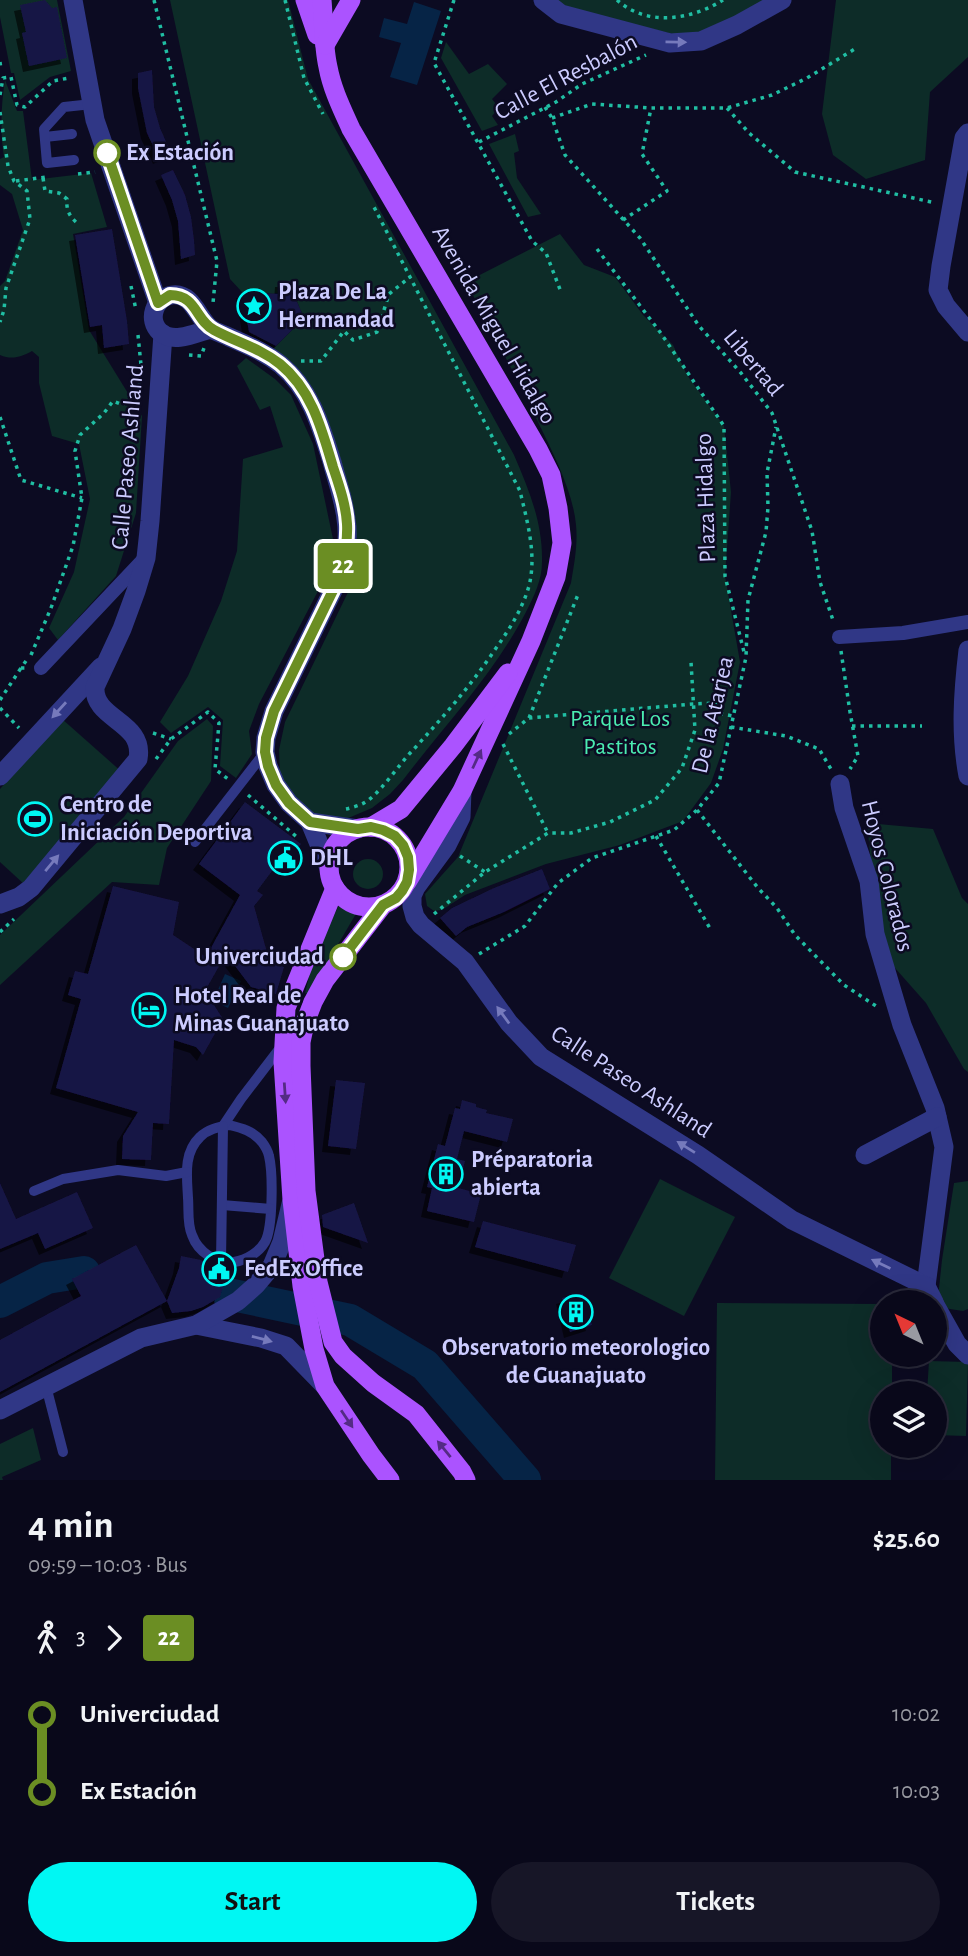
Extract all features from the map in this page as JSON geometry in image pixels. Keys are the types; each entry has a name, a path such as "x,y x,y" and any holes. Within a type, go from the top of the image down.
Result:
{"main road":[{"path":"305,0 327,65"},
{"name":"Avenida Miguel Hidalgo","path":"322,0 327,65 332,86 351,129 551,475 562,543 556,577 531,641"},
{"path":"325,45 351,0"},
{"path":"531,641 462,791 396,898 383,905 361,907 342,897 335,888 329,868 331,855 337,844 346,834 401,809 453,746 531,641"},
{"path":"364,828 383,830 395,836 403,845 408,857 407,882"},
{"path":"335,888 286,1008 283,1044 292,1200 310,1284 333,1342 343,1356 373,1383 416,1414 466,1480"},
{"path":"383,905 325,980 313,1002 301,1042 301,1066 314,1349 325,1386 390,1480"}],"street":[{"path":"73,0 95,120 158,303 170,295 184,298 211,320 281,365 299,383 321,426 342,494 347,521 347,547 342,572 274,711 265,752 276,785 289,803 310,822 329,868"},
{"path":"543,0 561,14 670,43 701,41 782,0"},
{"path":"968,133 964,138 938,290 946,306 968,332"},
{"name":"Calle Paseo Ashland","path":"106,661 122,629 146,558 172,335 154,323 154,309 158,303"},
{"path":"172,335 211,320"},
{"path":"41,668 146,558"},
{"path":"839,637 903,633 968,622"},
{"path":"968,650 963,710 964,753 968,776"},
{"path":"0,776 106,661"},
{"path":"0,904 19,897 31,888 138,759 139,743 134,735 96,698 95,687 106,661"},
{"name":"Hoyos Colorados","path":"840,784 844,808 869,881 875,934 902,1025 937,1117 944,1146 932,1290"},
{"path":"421,925 415,917 412,896 447,845 461,817 462,791"},
{"path":"310,822 364,828"},
{"name":"Calle Paseo Ashland","path":"421,925 465,962 509,1023 541,1057 698,1154 792,1220 918,1290"},
{"path":"865,1155 937,1117"},
{"path":"0,1410 141,1338 195,1325 238,1301 272,1266 282,1242 292,1200"},
{"path":"195,1325 261,1338 286,1346 325,1386"},
{"path":"947,1326 957,1344 968,1355"}],"lane":[{"path":"74,160 47,163 44,129 64,107 92,104"},
{"path":"45,137 72,134"},
{"path":"195,842 265,752"},
{"path":"221,1261 223,1126 240,1099 283,1044"},
{"path":"223,1126 244,1128 256,1135 269,1155 271,1222 268,1235 260,1248 247,1258 234,1262 209,1256 199,1248 190,1227 187,1158 200,1137 208,1130 223,1126"},
{"path":"34,1191 63,1179 118,1170 166,1176 187,1172"},
{"path":"222,1205 271,1209"},
{"path":"46,1386 63,1452"}],"path":[{"path":"154,0 217,261 211,320"},
{"path":"285,0 304,78 326,121"},
{"path":"454,0 434,63 532,241 546,253 561,292"},
{"path":"617,0 636,13 654,18 673,18 723,0"},
{"name":"Calle El Resbalón","path":"479,142 582,84 670,43"},
{"path":"552,118 592,104 651,108 727,108 772,96 858,47"},
{"path":"0,62 1,70"},
{"path":"0,95 3,78 11,77 17,105 25,107 53,81 75,77"},
{"name":"Libertad","path":"545,107 552,118 565,155 640,238 699,326 772,413 812,531 820,582 839,637 858,756 840,784"},
{"path":"623,220 667,191 642,154 651,108"},
{"path":"727,108 749,133 795,172 952,206"},
{"path":"0,112 8,166 13,181 27,191 30,219 6,288 5,310 0,322"},
{"path":"43,178 45,191 59,193 67,198 66,207 71,218 77,223"},
{"path":"340,809 364,804 449,712 522,607 530,583 531,565 530,531 520,491 372,204"},
{"name":"Plaza Hidalgo","path":"597,249 660,332 724,426 725,576 746,657"},
{"path":"298,360 321,361 344,331 353,340 377,331 389,294 410,278"},
{"path":"0,700 31,655 73,546 82,498 75,451 80,435 104,414 113,401 123,405 143,378 144,390"},
{"path":"0,417 21,480 82,498"},
{"name":"De la Atarjea","path":"465,962 525,926 558,883 593,858 674,830 697,810 719,783 746,657 748,600 766,532 767,473 776,425"},
{"path":"548,833 501,741 529,718 579,592"},
{"path":"421,925 485,872 548,833 571,832 610,822 655,800 682,768 695,730 691,662"},
{"path":"21,668 41,668"},
{"path":"529,718 716,703 713,712 733,716"},
{"path":"0,708 26,735"},
{"path":"171,738 208,712 219,723 215,769 298,839"},
{"path":"852,726 922,726"},
{"name":"Hoyos Colorados","path":"731,727 786,736 818,749 840,784"},
{"path":"697,810 758,888 778,908 795,935 825,967 844,985 902,1025"},
{"path":"656,836 711,930"}],"green space":[{"path":"0,0 57,0 71,71 50,77 20,100 14,73 11,73 0,17"},
{"path":"170,0 288,0 308,79 514,455 538,520 542,548 541,575 532,600 499,657 390,794 372,808 346,819 312,813 295,802 280,775 279,750 285,722 352,584 358,544 324,409 302,380 270,352 304,318 294,295 294,282 281,281 280,294 242,292 230,279"},
{"path":"550,0 772,0 691,38 566,10"},
{"path":"836,0 968,0 968,57 930,92 925,160 866,179 833,155 822,114"},
{"path":"446,42 469,74 488,64 507,84 492,99 499,108 492,116 498,125 482,131 441,58"},
{"path":"5,80 17,111 23,111 32,180 91,173 107,227 73,234 89,330 142,416 136,513 116,576 58,640 49,628 74,572 90,499 79,444 52,436 39,383 39,357 32,351 16,357 0,355 0,286 5,281 23,230 12,194 0,185 0,159 4,157 2,118"},
{"path":"515,134 519,151 514,153 517,178 541,214 528,217 489,144"},
{"name":"Parque Los Pastitos","path":"560,234 584,265 615,277 643,315 673,345 687,375 724,426 731,492 725,576 740,662 723,749 711,783 683,821 620,845 546,864 465,895 442,910 434,911 427,906 425,894 458,857 571,583 576,540 574,512 561,471 466,282"},
{"path":"246,358 275,379 291,395 313,444 333,539 329,570 259,704 249,731 252,754 236,778 220,766 223,720 208,707 171,733 160,722 188,676 221,601 237,551 243,459 283,447 270,406 260,410 237,366"},
{"path":"62,719 123,773 24,884 0,862 0,789"},
{"path":"207,719 213,726 211,781 167,848 159,885 112,882 0,985 0,935 124,817 178,741"},
{"path":"867,823 933,829 962,898 968,904 968,1072 926,1003 880,951"},
{"path":"368,859 379,863 383,874 379,885 368,889 357,885 353,874 357,863"},
{"path":"340,903 357,912 309,994 305,993 314,957"},
{"path":"660,1179 735,1217 684,1316 609,1278"},
{"path":"968,1181 968,1309 963,1311 947,1309 947,1290 939,1290 954,1183"},
{"path":"717,1303 870,1304 870,1367 892,1367 892,1381 870,1381 870,1458 891,1458 891,1480 715,1480"},
{"path":"947,1361 968,1362 966,1436 947,1435 947,1381 928,1381 929,1367 947,1367"},
{"path":"33,1428 41,1460 0,1480 0,1444"}],"water":[{"path":"414,2 441,11 417,85 390,77 401,43 379,37 384,18 407,24"},
{"path":"225,974 241,981 228,1008 213,1001"}],"building":[{"path":"45,0 52,8 57,7 67,58 29,66 22,33 26,32 20,5"},
{"path":"152,70 154,107 171,153 159,158 147,133 138,88 138,73"},
{"path":"173,170 185,195 194,240 195,255 181,259 178,221 161,175"},
{"path":"112,229 129,344 104,348 102,325 90,327 75,235"},
{"path":"281,281 294,281 294,295 304,318 276,346 249,332 242,292 280,294"},
{"path":"245,802 301,844 292,855 287,851 257,891 263,895 254,906 270,963 284,967 276,994 251,987 226,954 201,998 214,1005 223,1019 203,1055 196,1047 174,1040 169,1124 153,1123 151,1160 122,1159 123,1136 138,1112 56,1088 81,999 68,995 75,971 88,974 113,886 179,902 173,935 206,957 240,895 199,864"},
{"path":"542,869 550,889 467,927 456,936 440,918 452,908"},
{"path":"336,1080 365,1083 356,1149 328,1146"},
{"name":"Préparatoria abierta","path":"462,1100 476,1104 476,1107 487,1110 486,1113 513,1119 507,1142 464,1131 457,1159 465,1161 458,1188 481,1194 474,1222 427,1211 432,1188 427,1187 438,1144 445,1146 455,1108 460,1109"},
{"path":"0,1183 16,1219 77,1192 93,1228 45,1249 38,1233 0,1249"},
{"path":"354,1203 368,1243 323,1227 322,1215"},
{"path":"483,1221 576,1245 568,1272 475,1247"},
{"path":"136,1245 167,1301 0,1392 0,1340 81,1296 72,1279"},
{"path":"181,1256 227,1270 220,1297 191,1311 172,1313 167,1301"},
{"name":"Observatorio meteorologico de Guanajuato","path":"583,1294 592,1325 570,1332 562,1298"}],"waterway":[{"path":"0,1302 47,1278 84,1272"},
{"path":"228,1294 350,1320 425,1365 525,1480"}],"bus line":[{"name":"22","path":"107,153 158,303 170,295 184,298 211,329 259,350 281,365 299,383 321,426 342,494 347,521 347,547 342,572 274,711 265,752 276,785 289,803 310,822 383,830 395,836 408,857 407,882 402,891 383,905 343,957"}],"place":[{"name":"Ex Estación","path":"107,153"},
{"name":"Plaza De La Hermandad","path":"254,306"},
{"name":"Centro de Iniciación Deportiva","path":"35,819"},
{"name":"DHL","path":"285,858"},
{"name":"Univerciudad","path":"343,957"},
{"name":"Hotel Real de Minas Guanajuato","path":"149,1010"},
{"name":"Préparatoria abierta","path":"446,1174"},
{"name":"FedEx Office","path":"219,1269"},
{"name":"Observatorio meteorologico de Guanajuato","path":"576,1312"}]}
